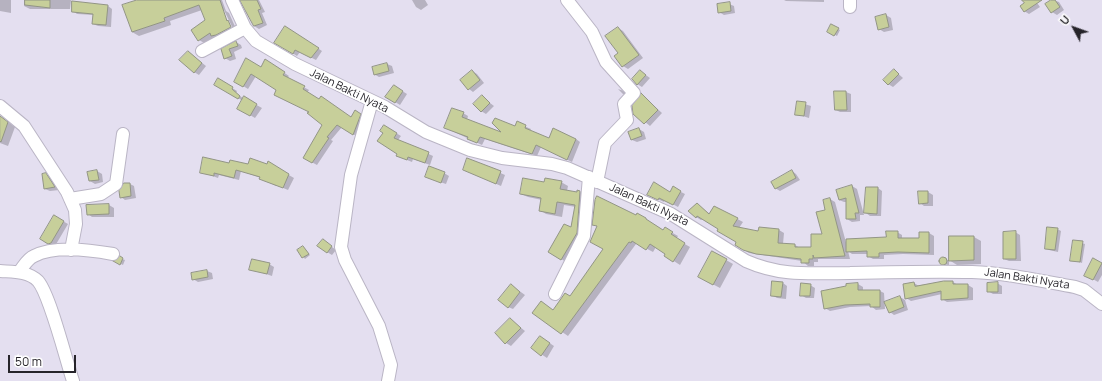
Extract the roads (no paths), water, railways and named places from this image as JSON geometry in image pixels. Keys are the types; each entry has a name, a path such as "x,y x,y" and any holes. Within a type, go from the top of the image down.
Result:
{"street":[{"name":"Jalan Bakti Nyata","path":"232,0 245,28 256,41 295,64 372,101 426,132 470,150 502,158 552,164 567,168 671,214 746,261 778,272 806,275 974,272 1005,274 1075,287 1084,290 1102,304"},
{"path":"555,294 584,236 593,180 605,143 627,120 624,104 634,93 606,62 592,32 567,0"},
{"path":"202,51 245,28"},
{"path":"372,101 351,175 341,247 345,260 379,326 391,365 388,381"},
{"path":"0,106 24,126 70,199 75,210 76,224 71,250"},
{"path":"70,199 101,194 116,184 124,134"},
{"path":"19,272 27,261 34,256 45,252 94,250 113,254"},
{"path":"0,271 19,272 29,275 38,282 48,303 72,381"}]}
